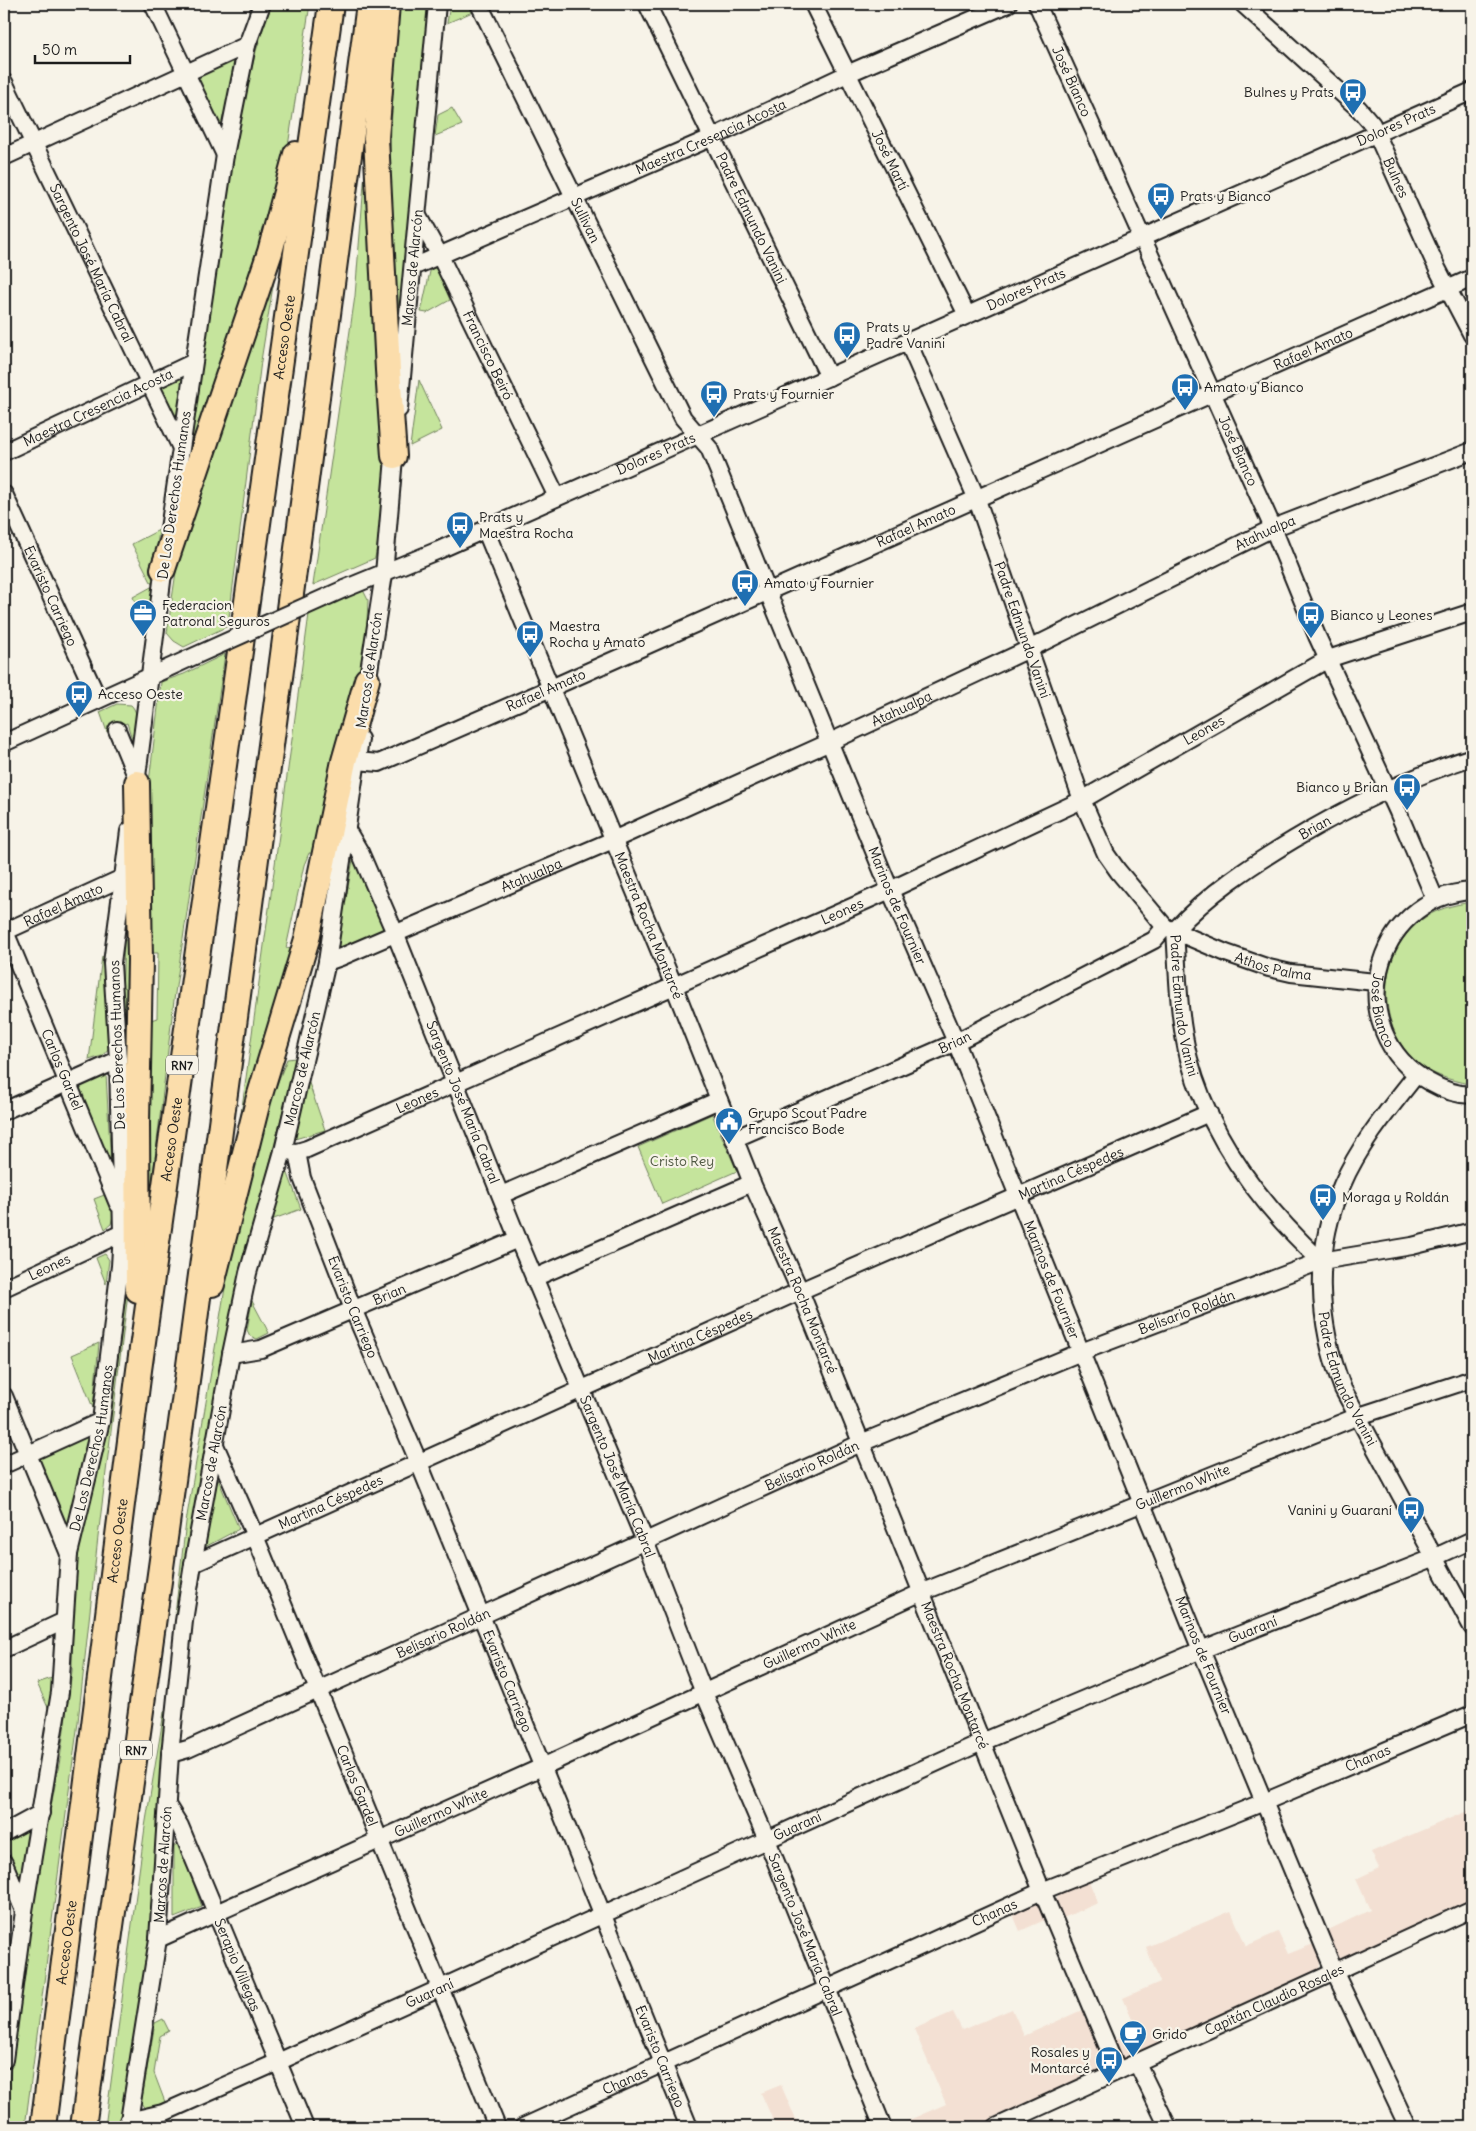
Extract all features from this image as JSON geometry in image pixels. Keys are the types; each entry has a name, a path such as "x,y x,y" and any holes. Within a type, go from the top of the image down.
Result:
{"highway":[{"name":"RN7","path":"83,2127 188,1373 369,4"},
{"path":"387,4 376,138 394,456"},
{"path":"163,570 270,252 289,185 329,15"},
{"name":"Acceso Oeste","path":"43,2127 139,1370 329,15"},
{"path":"188,1373 218,1263 255,1110 307,939 344,761 367,680"},
{"path":"137,780 140,960 137,1123 139,1370"}],"street":[{"path":"153,4 225,155"},
{"name":"De Los Derechos Humanos","path":"4,2060 7,2008 60,1692 69,1554 101,1421 119,1276 122,1233 118,1060 112,963 122,878 151,676 180,446 225,155 247,45 262,4"},
{"name":"Marcos de Alarcón","path":"128,2124 158,1939 170,1754 184,1622 193,1564 231,1354 248,1274 290,1151 327,962 347,830 367,680 384,574 437,4"},
{"name":"Sullivan","path":"479,4 683,418 697,435"},
{"name":"Padre Edmundo Vanini","path":"647,4 829,377"},
{"name":"José Martí","path":"813,4 967,315"},
{"name":"Maestra Cresencia Acosta","path":"412,267 575,198 713,137 847,74 1008,4"},
{"name":"José Bianco","path":"1037,4 1273,528 1328,658 1388,789 1435,899"},
{"name":"Bulnes","path":"1243,4 1359,109 1372,124 1447,289 1472,335"},
{"path":"4,157 247,45"},
{"name":"Sargento José María Cabral","path":"4,82 180,446"},
{"name":"Dolores Prats","path":"4,743 344,589 384,574 485,530 1472,90"},
{"name":"Francisco Beiró","path":"418,216 440,256 557,497"},
{"name":"Rafael Amato","path":"357,761 379,763 552,688 1472,278"},
{"name":"Padre Edmundo Vanini","path":"908,342 976,498 1082,800 1110,860 1129,886 1170,928 1178,996 1189,1059 1209,1113 1230,1155 1287,1228 1321,1261 1323,1310 1334,1366 1356,1417 1472,1628"},
{"name":"Maestra Cresencia Acosta","path":"4,452 192,363"},
{"name":"Marinos de Fournier","path":"697,435 709,448 890,890 956,1042 1141,1503 1335,1973 1408,2127"},
{"name":"Atahualpa","path":"327,962 613,840 830,742 1029,649 1273,528 1472,451"},
{"name":"Evaristo Carriego","path":"4,494 98,699"},
{"name":"Maestra Rocha Montarcé","path":"485,530 674,986 752,1183 800,1291 920,1593 1118,2071"},
{"name":"Leones","path":"290,1151 307,1149 457,1084 890,890 1082,800 1328,658 1472,612"},
{"path":"117,730 137,780"},
{"name":"Brian","path":"734,1139 956,1042 1154,940 1241,873 1312,829 1388,789 1440,767 1472,757"},
{"name":"Sargento José María Cabral","path":"347,830 360,852 395,933 518,1239 645,1541 704,1693 767,1840 883,2127"},
{"name":"Rafael Amato","path":"4,931 122,878"},
{"name":"José Bianco","path":"1472,891 1458,892 1435,899 1404,920 1385,948 1376,982 1378,1016 1391,1049 1416,1075 1440,1088 1472,1095"},
{"name":"Athos Palma","path":"1170,928 1226,953 1269,968 1319,977 1376,982"},
{"name":"Carlos Gardel","path":"4,931 121,1212"},
{"path":"4,1111 118,1060"},
{"path":"1321,1261 1329,1222 1342,1185 1361,1150 1416,1075"},
{"path":"501,1195 719,1100"},
{"name":"Martina Céspedes","path":"193,1564 1016,1195 1209,1113"},
{"name":"Evaristo Carriego","path":"290,1151 689,2127"},
{"path":"534,1278 752,1183"},
{"name":"Belisario Roldán","path":"170,1754 188,1749 861,1443 1081,1352 1321,1261 1412,1246 1472,1231"},
{"name":"Leones","path":"4,1288 122,1233"},
{"name":"Brian","path":"231,1354 260,1349 518,1239"},
{"name":"Guillermo White","path":"158,1939 542,1767 920,1593 1356,1417 1472,1379"},
{"path":"4,1396 69,1554"},
{"path":"4,1465 101,1421"},
{"name":"Carlos Gardel","path":"215,1445 255,1536 497,2127"},
{"name":"Guaraní","path":"128,2124 163,2113 278,2062 982,1742 1201,1650 1433,1558 1472,1540"},
{"path":"4,1649 64,1621"},
{"name":"Chanas","path":"522,2127 663,2065 1042,1891 1264,1802 1472,1714"},
{"name":"Serapio Villegas","path":"167,1805 180,1826 305,2127"},
{"path":"4,1833 40,1814"},
{"path":"4,1863 24,1911"},
{"name":"Capitán Claudio Rosales","path":"996,2127 1472,1909"},
{"path":"1137,2063 1168,2127"}],"shaded area":[{"path":"1472,1809 1472,1898 1346,1958 1337,1958 1322,1933 1370,1910 1356,1879 1379,1868 1371,1852"},
{"path":"1088,1879 1098,1903 1063,1918 1056,1903 1058,1894"},
{"path":"1035,1902 1042,1906 1047,1919 1020,1931 1011,1910"},
{"path":"1231,1911 1246,1946 1278,1932 1288,1954 1316,1943 1321,1956 1319,1970 1128,2059 1122,2058 1112,2041 1137,2030 1123,1998 1160,1982 1146,1947"},
{"path":"1012,2009 1024,2036 1082,2010 1105,2063 1103,2070 981,2127 893,2127 946,2104 914,2029 953,2012 962,2030"},
{"path":"781,2085 799,2127 776,2127 761,2093"}],"green space":[{"path":"271,4 310,4 284,172 182,504 187,453 239,120 256,51"},
{"path":"398,4 432,4 397,377 389,165"},
{"path":"450,4 474,4 477,10 447,23"},
{"path":"241,48 222,130 192,74"},
{"path":"452,108 462,125 435,136 438,115"},
{"path":"368,134 386,444 379,534 375,558 313,585 355,296"},
{"path":"276,267 261,361 228,626 184,647 174,641 167,633 177,565"},
{"path":"431,267 437,268 450,300 427,313 421,312"},
{"path":"187,369 177,432 155,386"},
{"path":"419,380 442,430 410,446"},
{"path":"159,530 152,585 132,544"},
{"path":"152,586 147,630 133,597"},
{"path":"362,588 368,600 366,643 356,700 317,854 309,853 304,865 286,948 292,949 238,1137 309,614"},
{"path":"225,654 174,1000 149,1208 146,1208 145,1022 157,1018 158,953 151,953 152,942 146,942 149,782 161,682 184,674"},
{"path":"117,704 131,705 134,709 137,724 134,745 127,723 107,732 100,712"},
{"path":"354,854 387,932 336,953"},
{"path":"1472,902 1472,1084 1469,1084 1440,1076 1414,1060 1402,1045 1393,1027 1388,1009 1387,989 1389,970 1396,952 1406,935 1420,921 1432,913 1451,906"},
{"path":"124,940 127,940 134,1020 130,1277 98,1537 78,1722 25,2127 4,2127 24,1947 60,1759 72,1671 73,1586 76,1555 107,1422 119,1348 127,1261 129,1108 122,996"},
{"path":"102,956 109,962 110,1047 102,1056 89,1060"},
{"path":"296,1058 260,1203 206,1440 178,1613 175,1614 186,1522 239,1204 256,1137 287,1059"},
{"path":"106,1074 111,1166 79,1088"},
{"path":"308,1080 325,1130 295,1139"},
{"name":"Cristo Rey","path":"712,1114 737,1171 662,1204 638,1147"},
{"path":"284,1171 287,1171 301,1209 271,1220"},
{"path":"107,1194 114,1212 111,1224 105,1229 94,1199"},
{"path":"105,1254 109,1260 106,1284 96,1258"},
{"path":"252,1301 269,1333 257,1339 250,1336 247,1330"},
{"path":"99,1343 93,1408 72,1355"},
{"path":"93,1434 68,1532 38,1457"},
{"path":"218,1479 239,1529 201,1549"},
{"path":"55,1677 49,1710 37,1683"},
{"path":"167,1711 151,1929 120,2127 105,2127 145,1827 164,1712"},
{"path":"32,1827 21,1883 4,1837"},
{"path":"179,1843 202,1907 174,1918 174,1846"},
{"path":"163,2019 169,2031 160,2036 154,2073 165,2102 146,2110 141,2103 155,2023"}],"place":[{"name":"Bulnes y Prats","path":"1353,116"},
{"name":"Prats y Bianco","path":"1161,220"},
{"name":"Prats y Padre Vanini","path":"847,359"},
{"name":"Amato y Bianco","path":"1185,411"},
{"name":"Prats y Fournier","path":"714,418"},
{"name":"Prats y Maestra Rocha","path":"460,549"},
{"name":"Amato y Fournier","path":"745,607"},
{"name":"Federacion Patronal Seguros","path":"143,637"},
{"name":"Bianco y Leones","path":"1311,639"},
{"name":"Maestra Rocha y Amato","path":"530,658"},
{"name":"Acceso Oeste","path":"79,718"},
{"name":"Bianco y Brian","path":"1407,811"},
{"name":"Grupo Scout Padre Francisco Bode","path":"729,1145"},
{"name":"Moraga y Roldán","path":"1323,1221"},
{"name":"Vanini y Guaraní","path":"1411,1534"},
{"name":"Grido","path":"1133,2058"},
{"name":"Rosales y Montarcé","path":"1109,2084"}]}
